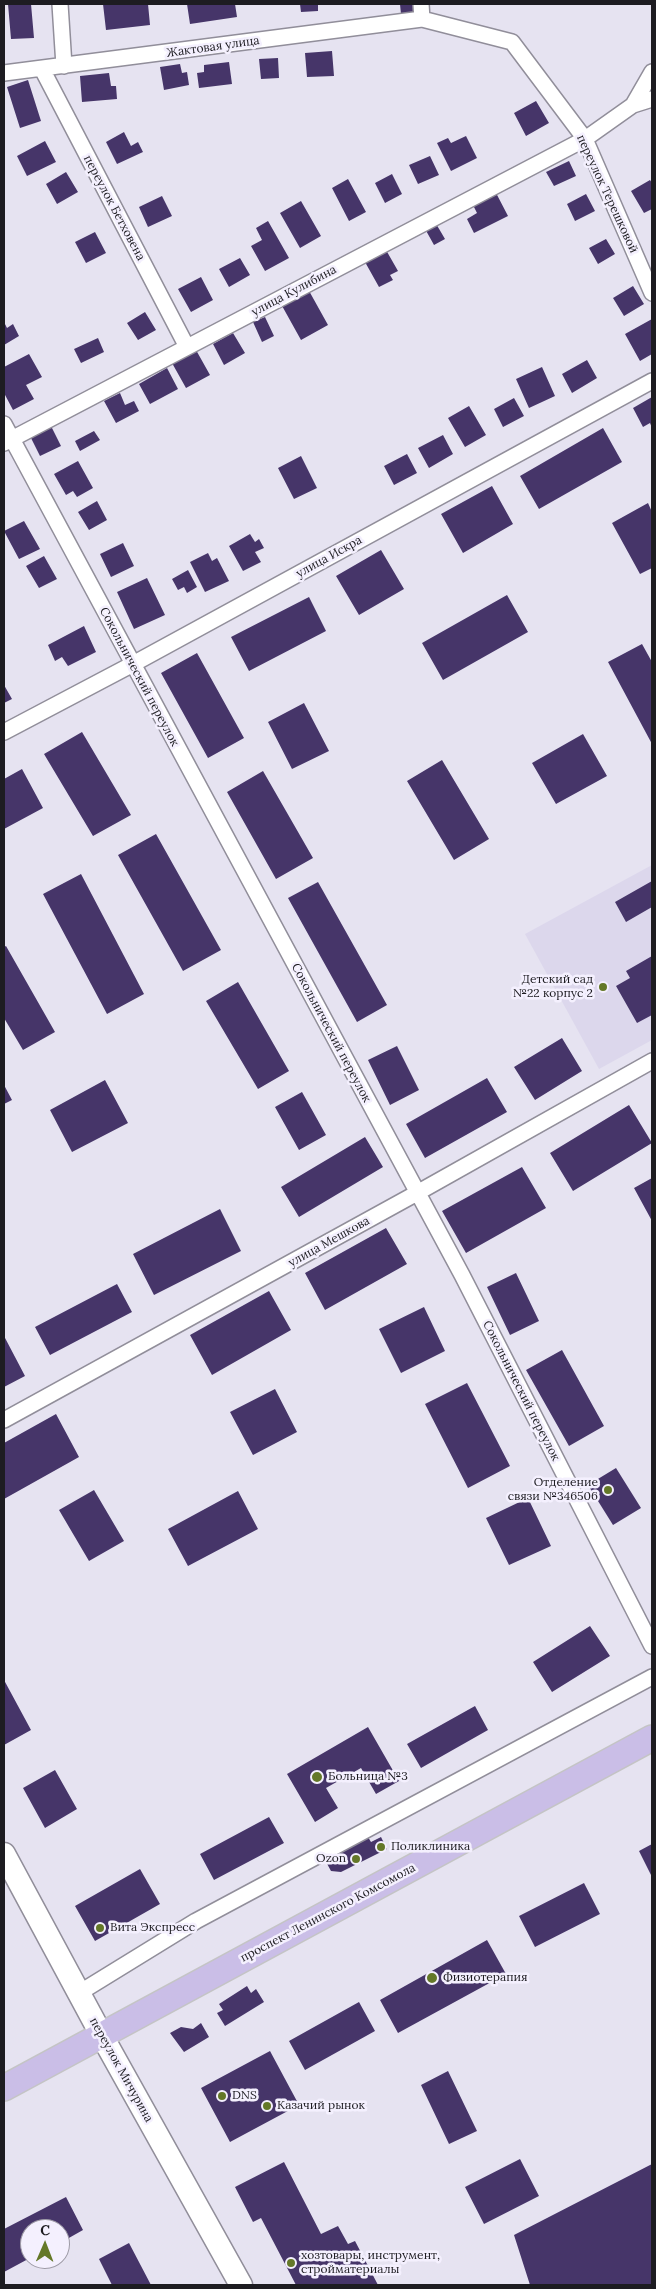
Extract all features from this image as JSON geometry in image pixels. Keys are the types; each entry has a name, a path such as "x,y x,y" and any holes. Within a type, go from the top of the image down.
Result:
{"main road":[{"name":"проспект Ленинского Комсомола","path":"4,2088 652,1738"}],"street":[{"path":"60,4 64,66"},
{"path":"421,4 422,19"},
{"name":"Жактовая улица","path":"4,73 422,19"},
{"name":"переулок Терешковой","path":"422,19 512,42 585,139 652,293"},
{"name":"переулок Бетховена","path":"42,69 187,347"},
{"path":"633,105 652,72"},
{"path":"633,105 652,99"},
{"name":"улица Кулибина","path":"8,441 585,139 633,105"},
{"name":"улица Искра","path":"4,732 133,664 652,381"},
{"name":"Сокольнический переулок","path":"4,424 8,441 133,664 462,1275 652,1646"},
{"name":"улица Мешкова","path":"4,1420 417,1193 652,1061"},
{"path":"79,1993 196,1921 652,1677"},
{"name":"переулок Мичурина","path":"4,1854 102,2036 241,2285"}],"shaded area":[{"name":"Детский сад №22 корпус 2","path":"652,865 652,1040 599,1069 525,934"}],"building":[{"path":"8,4 31,4 34,38 11,39"},
{"path":"103,4 148,4 150,25 106,30"},
{"path":"187,4 235,4 237,17 190,24"},
{"path":"300,4 318,4 318,11 301,12"},
{"path":"400,4 414,4 415,13 401,14"},
{"path":"332,51 334,76 307,77 305,53"},
{"path":"278,58 279,78 261,79 259,59"},
{"path":"229,62 232,84 199,88 197,73 204,72 204,65"},
{"path":"180,64 182,73 187,72 189,85 164,90 160,67"},
{"path":"109,73 111,86 116,86 117,99 82,102 80,76"},
{"path":"28,80 41,121 20,128 7,87"},
{"path":"536,101 549,123 526,136 514,113"},
{"path":"124,132 131,146 138,142 143,152 117,164 106,142"},
{"path":"466,136 477,158 451,171 437,143 448,138 451,143"},
{"path":"45,141 56,162 27,176 17,156"},
{"path":"430,156 439,175 418,184 409,165"},
{"path":"569,161 576,176 554,186 546,172"},
{"path":"66,172 78,192 57,204 46,184"},
{"path":"392,174 402,194 385,203 375,183"},
{"path":"348,179 366,212 349,221 332,188"},
{"path":"650,180 652,183 652,209 644,213 631,191"},
{"path":"495,191 508,216 474,233 467,219 477,213 472,203"},
{"path":"586,194 595,211 575,221 567,204"},
{"path":"162,196 172,216 148,227 139,207"},
{"path":"301,201 321,236 300,248 280,213"},
{"path":"268,221 289,258 265,271 251,246 262,240 256,228"},
{"path":"435,222 445,239 434,245 424,227"},
{"path":"95,232 106,253 86,263 75,242"},
{"path":"606,239 615,254 598,264 589,248"},
{"path":"386,250 398,271 390,275 393,280 379,287 365,262"},
{"path":"240,258 250,275 229,287 219,269"},
{"path":"201,277 213,300 191,312 178,289"},
{"path":"633,286 644,304 624,316 613,298"},
{"path":"308,289 328,325 301,340 281,304"},
{"path":"145,312 156,330 138,340 127,323"},
{"path":"265,317 274,336 262,342 253,322"},
{"path":"652,319 652,354 640,361 625,334"},
{"path":"4,322 7,328 13,324 19,336 4,345"},
{"path":"233,333 245,353 224,365 213,344"},
{"path":"98,338 104,352 81,363 74,349"},
{"path":"196,350 210,375 186,388 172,363"},
{"path":"29,354 42,377 26,385 34,399 13,410 4,393 4,367"},
{"path":"587,360 597,378 572,393 562,374"},
{"path":"542,367 555,396 529,408 516,379"},
{"path":"167,368 178,389 150,404 139,384"},
{"path":"120,393 125,405 134,401 139,411 116,423 104,401"},
{"path":"652,397 652,428 650,423 643,427 633,408"},
{"path":"514,398 524,416 503,427 494,409"},
{"path":"469,406 486,435 465,447 448,418"},
{"path":"51,426 61,446 40,456 30,436"},
{"path":"603,428 622,462 539,509 520,476"},
{"path":"94,431 100,440 80,451 75,441"},
{"path":"443,435 453,454 429,468 418,448"},
{"path":"407,454 417,473 394,485 384,466"},
{"path":"301,456 317,488 294,499 278,468"},
{"path":"78,461 93,488 77,497 73,491 66,495 54,474"},
{"path":"492,486 513,524 463,553 441,514"},
{"path":"97,501 107,520 89,530 78,512"},
{"path":"648,503 652,512 652,568 640,574 612,523"},
{"path":"24,521 40,549 19,559 4,531"},
{"path":"250,534 255,542 259,539 264,548 255,552 261,562 243,571 229,546"},
{"path":"123,543 134,566 111,577 100,554"},
{"path":"381,550 404,589 359,615 336,576"},
{"path":"208,553 212,561 217,558 229,581 205,592 190,562"},
{"path":"44,556 57,579 39,588 26,566"},
{"path":"188,570 197,587 187,593 184,587 178,590 172,579"},
{"path":"147,578 165,615 134,629 117,592"},
{"path":"507,595 528,632 443,680 422,643"},
{"path":"309,597 326,631 249,671 231,637"},
{"path":"84,626 96,652 68,666 62,657 55,661 48,645"},
{"path":"642,644 652,662 652,744 608,662"},
{"path":"197,653 244,738 208,758 161,673"},
{"path":"4,685 12,699 4,703"},
{"path":"304,703 329,751 292,769 268,722"},
{"path":"82,732 131,815 93,836 44,754"},
{"path":"583,734 607,776 556,804 532,763"},
{"path":"442,760 489,839 454,860 407,781"},
{"path":"22,769 43,808 4,829 4,779"},
{"path":"263,771 313,858 276,879 227,792"},
{"path":"156,834 221,950 183,971 118,855"},
{"path":"81,874 144,994 107,1014 43,894"},
{"path":"652,881 652,907 626,922 615,902"},
{"path":"318,882 387,1005 357,1022 288,898"},
{"path":"6,946 55,1032 23,1050 4,1018 4,947"},
{"path":"652,956 652,1015 637,1023 616,986 630,978 626,971"},
{"path":"238,982 289,1071 258,1089 206,1001"},
{"path":"562,1038 582,1071 535,1100 514,1067"},
{"path":"397,1046 419,1090 390,1105 368,1060"},
{"path":"487,1078 507,1112 425,1158 406,1124"},
{"path":"105,1080 128,1123 72,1152 50,1110"},
{"path":"4,1085 12,1100 4,1104"},
{"path":"302,1092 326,1135 299,1150 275,1107"},
{"path":"629,1105 652,1143 573,1191 550,1153"},
{"path":"365,1137 383,1167 299,1217 281,1187"},
{"path":"522,1167 546,1208 466,1253 442,1211"},
{"path":"652,1178 652,1221 634,1188"},
{"path":"220,1209 241,1251 154,1295 133,1254"},
{"path":"386,1228 407,1264 325,1310 305,1273"},
{"path":"516,1273 539,1321 510,1335 487,1287"},
{"path":"117,1284 132,1312 50,1355 35,1327"},
{"path":"269,1291 291,1330 212,1375 190,1335"},
{"path":"424,1307 445,1351 401,1373 379,1329"},
{"path":"4,1336 25,1376 4,1387"},
{"path":"562,1350 604,1426 569,1446 526,1370"},
{"path":"467,1383 510,1466 468,1488 425,1404"},
{"path":"275,1389 297,1432 253,1455 230,1412"},
{"path":"56,1414 79,1457 4,1499 4,1443"},
{"path":"616,1468 641,1508 613,1525 588,1485"},
{"path":"94,1490 124,1541 89,1561 59,1510"},
{"path":"238,1491 258,1529 188,1566 168,1529"},
{"path":"528,1498 551,1546 509,1565 486,1518"},
{"path":"590,1626 610,1656 552,1692 533,1662"},
{"path":"4,1680 31,1730 4,1745"},
{"path":"475,1706 488,1730 421,1768 407,1744"},
{"name":"Больница №3","path":"368,1727 399,1781 376,1794 361,1768 326,1788 338,1808 315,1822 287,1774"},
{"path":"55,1770 77,1809 45,1828 23,1788"},
{"path":"269,1817 284,1843 214,1880 200,1854"},
{"path":"368,1837 371,1842 381,1837 387,1849 341,1872 331,1871 325,1860"},
{"path":"652,1844 652,1877 639,1851"},
{"path":"140,1869 160,1904 95,1941 75,1906"},
{"path":"584,1883 600,1914 535,1947 519,1916"},
{"path":"487,1940 506,1974 398,2033 380,2000"},
{"path":"247,1986 251,1993 256,1989 264,2002 225,2026 217,2013 223,2010 219,2004"},
{"path":"359,2002 375,2031 305,2070 289,2041"},
{"path":"201,2023 209,2037 184,2052 170,2033 181,2027 193,2029"},
{"path":"270,2051 299,2105 230,2142 201,2088"},
{"path":"448,2071 477,2131 449,2144 421,2085"},
{"path":"520,2159 539,2196 484,2224 465,2187"},
{"path":"284,2162 321,2234 338,2226 348,2244 355,2241 378,2285 296,2285 261,2218 253,2222 235,2187"},
{"path":"652,2164 652,2285 530,2285 514,2235"},
{"path":"66,2197 83,2230 70,2237 70,2219 23,2219"},
{"path":"20,2221 20,2263 4,2272 4,2229"},
{"path":"129,2243 151,2285 112,2285 99,2259"}],"place":[{"name":"Детский сад №22 корпус 2","path":"603,987"},
{"name":"Отделение связи №346506","path":"608,1490"},
{"name":"Больница №3","path":"317,1777"},
{"name":"Поликлиника","path":"381,1847"},
{"name":"Ozon","path":"356,1859"},
{"name":"Вита Экспресс","path":"100,1928"},
{"name":"Физиотерапия","path":"432,1978"},
{"name":"DNS","path":"222,2096"},
{"name":"Казачий рынок","path":"267,2106"},
{"name":"хозтовары, инструмент, стройматериалы","path":"291,2263"}]}
